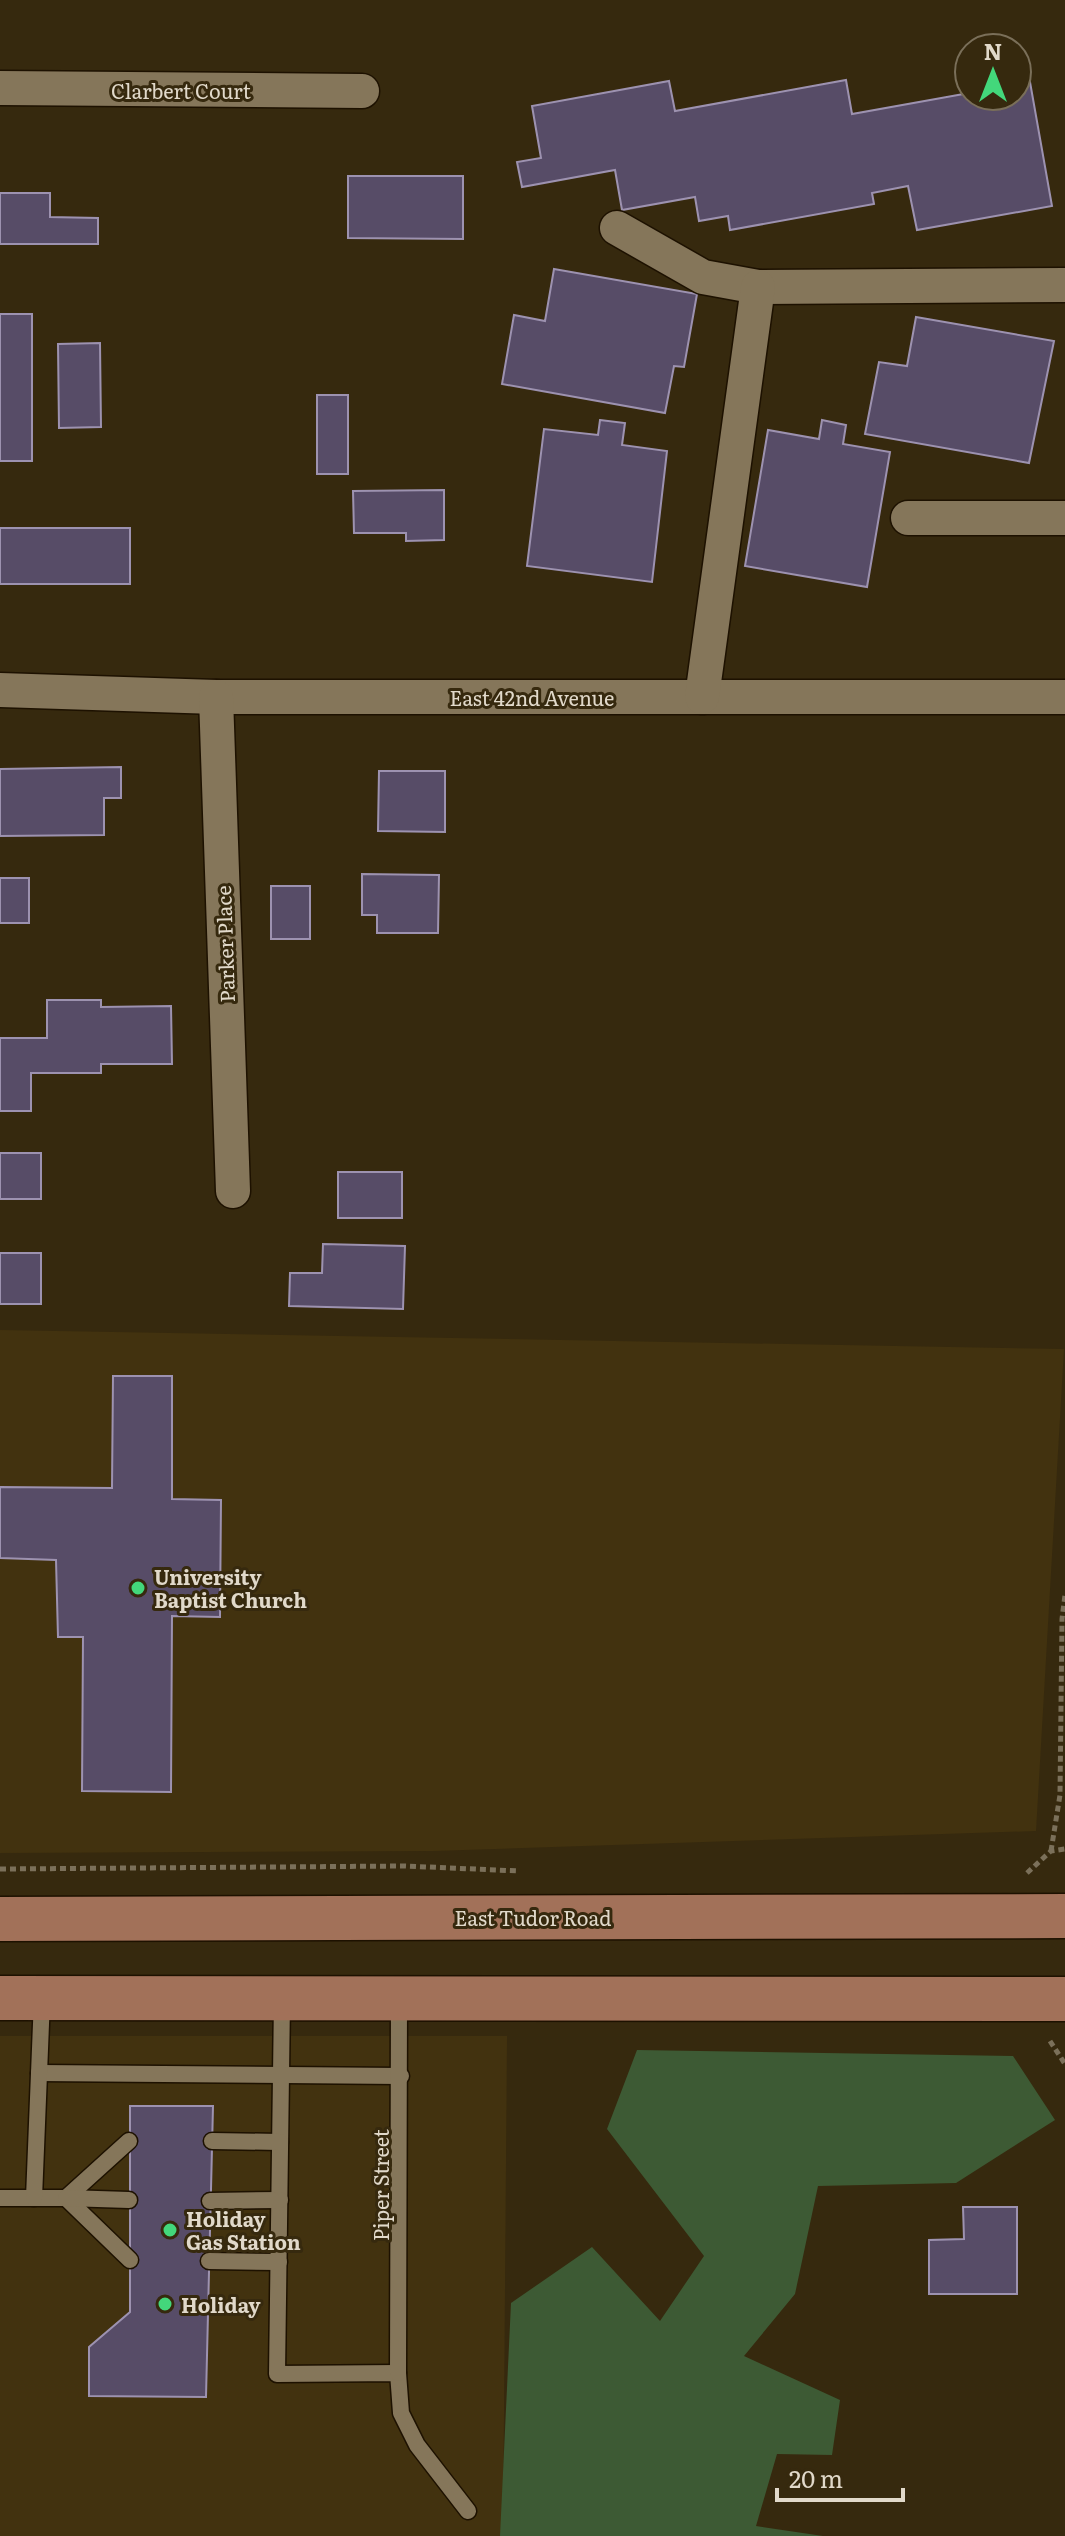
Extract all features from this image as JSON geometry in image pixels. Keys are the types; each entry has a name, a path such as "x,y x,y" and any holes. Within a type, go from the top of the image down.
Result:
{"main road":[{"name":"East Tudor Road","path":"0,1919 1065,1916"},
{"path":"21,1998 1065,1999"}],"street":[{"name":"Clarbert Court","path":"0,88 362,91"},
{"path":"617,228 703,277 758,287 1065,285"},
{"path":"702,697 758,287"},
{"path":"908,518 1065,518"},
{"name":"East 42nd Avenue","path":"0,690 216,697 1065,697"},
{"name":"Parker Place","path":"216,697 233,1191"}],"lane":[{"path":"21,1998 39,2073 34,2198"},
{"path":"282,1998 277,2374 398,2373"},
{"name":"Piper Street","path":"399,1998 398,2373 401,2413 417,2445 468,2511"},
{"path":"39,2073 401,2076"},
{"path":"66,2198 129,2141"},
{"path":"212,2141 280,2142"},
{"path":"0,2198 129,2200"},
{"path":"66,2198 130,2260"},
{"path":"210,2201 280,2200"},
{"path":"209,2261 279,2262"}],"path":[{"path":"1065,1595 1060,1795 1051,1851 1065,1849"}],"shaded area":[{"path":"0,1330 1064,1349 1036,1831 433,1851 0,1853"},
{"path":"0,2036 507,2036 503,2536 0,2536"}],"green space":[{"path":"637,2050 1013,2056 1055,2120 956,2183 818,2186 795,2294 744,2356 840,2400 832,2455 777,2454 756,2526 823,2536 500,2536 511,2303 592,2247 660,2321 704,2256 607,2129"}],"building":[{"path":"846,80 852,114 953,96 953,112 1033,112 1033,99 1052,206 917,230 908,186 872,193 874,204 730,230 728,216 699,221 695,197 622,210 615,170 522,187 517,162 541,158 532,106 669,81 675,111"},
{"path":"348,176 463,176 463,239 348,238"},
{"path":"0,193 50,193 50,217 98,218 98,244 0,244"},
{"path":"554,269 697,294 684,367 674,366 665,413 502,384 514,315 545,321"},
{"path":"0,314 32,314 32,461 0,461"},
{"path":"916,317 1054,341 1029,463 865,434 879,362 907,366"},
{"path":"100,343 101,427 59,428 58,344"},
{"path":"317,395 348,395 348,474 317,474"},
{"path":"600,420 625,423 622,445 667,451 652,582 527,566 544,429 598,435"},
{"path":"822,420 846,425 843,444 890,452 867,587 745,566 768,430 819,439"},
{"path":"444,490 444,540 406,541 406,533 354,533 353,491"},
{"path":"0,528 130,528 130,584 0,584"},
{"path":"121,767 121,798 104,798 104,835 0,836 0,769"},
{"path":"379,771 445,771 445,832 378,831"},
{"path":"362,874 439,875 438,933 377,933 377,915 362,915"},
{"path":"0,878 29,878 29,923 0,923"},
{"path":"271,886 310,886 310,939 271,939"},
{"path":"47,1000 101,1000 101,1007 171,1006 172,1064 101,1064 101,1073 31,1073 31,1111 0,1111 0,1038 47,1038"},
{"path":"0,1153 41,1153 41,1199 0,1199"},
{"path":"338,1172 402,1172 402,1218 338,1218"},
{"path":"323,1244 405,1246 403,1309 289,1306 290,1273 322,1273"},
{"path":"0,1253 41,1253 41,1304 0,1304"},
{"name":"University Baptist Church","path":"113,1376 172,1376 172,1499 221,1500 220,1617 172,1616 171,1792 82,1791 83,1637 58,1637 56,1560 0,1558 0,1487 112,1488"},
{"name":"Holiday Gas Station","path":"130,2106 213,2106 206,2397 89,2396 89,2347 130,2312"},
{"path":"963,2207 1017,2207 1017,2294 929,2294 929,2240 964,2239"}],"place":[{"name":"University Baptist Church","path":"138,1588"},
{"name":"Holiday Gas Station","path":"170,2230"},
{"name":"Holiday","path":"165,2304"}]}
